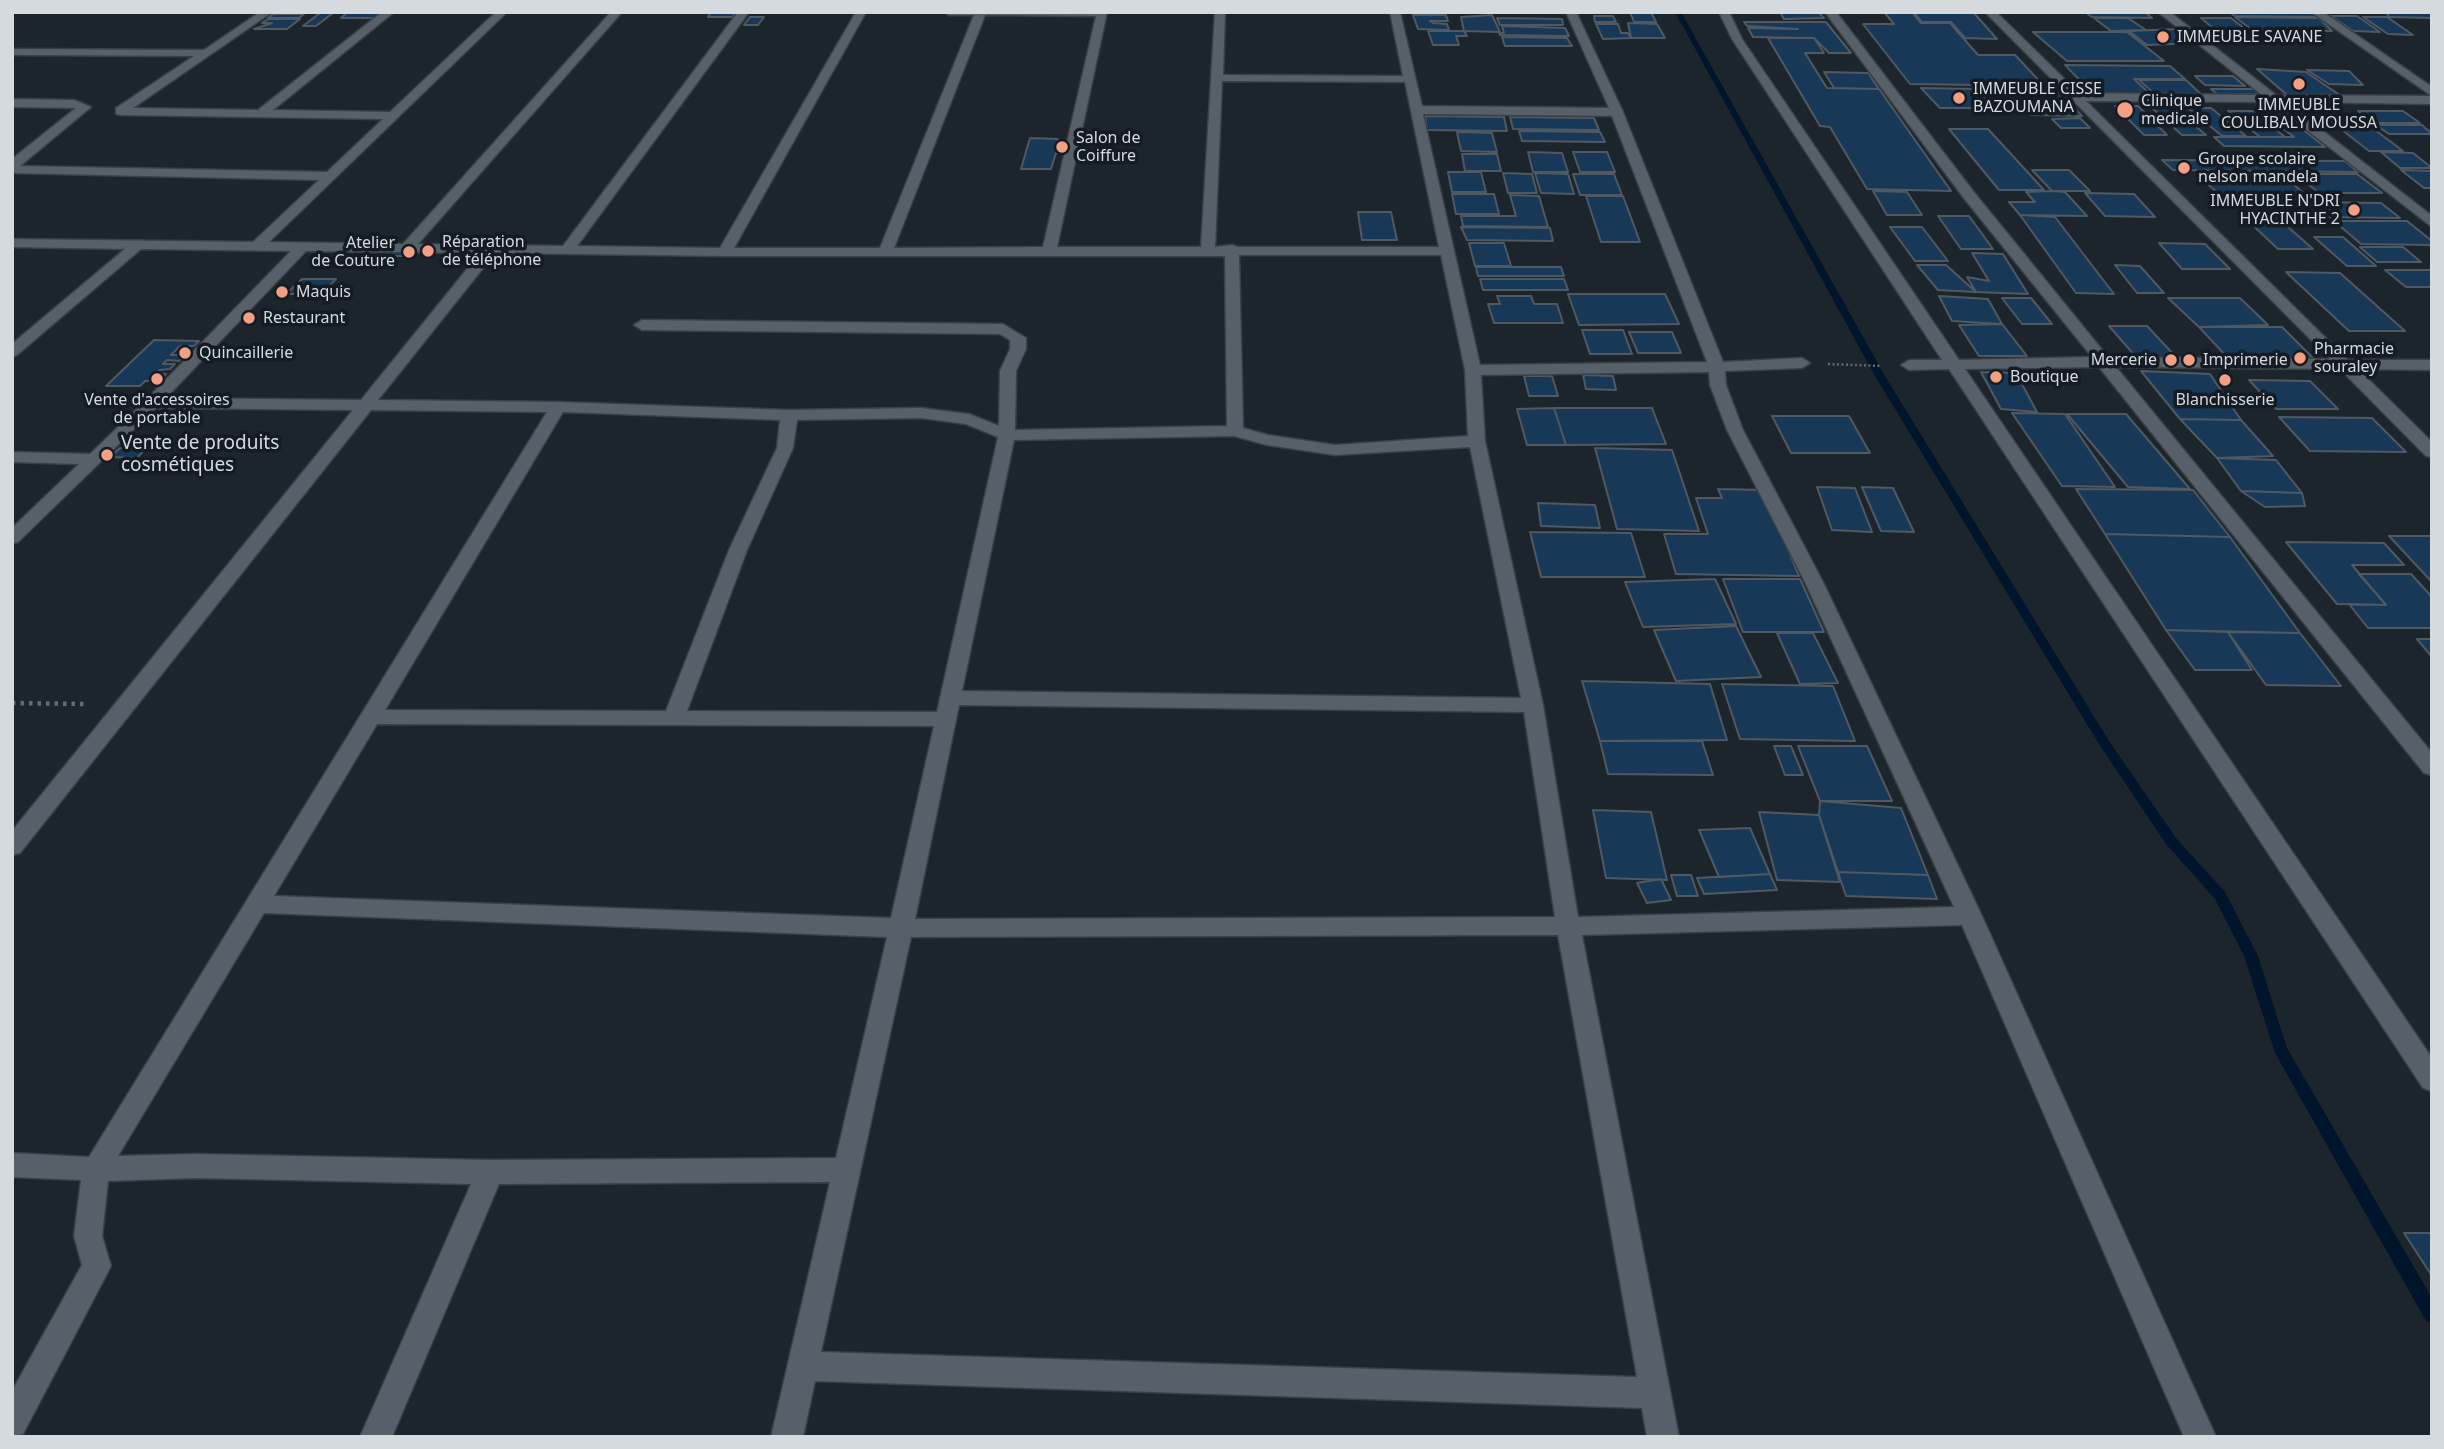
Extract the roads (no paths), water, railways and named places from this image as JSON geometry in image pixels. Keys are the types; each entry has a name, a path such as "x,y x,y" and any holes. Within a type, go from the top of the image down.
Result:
{"street":[{"path":"267,12 204,53 13,165 13,169 20,172 330,176"},
{"path":"263,112 389,12"},
{"path":"256,247 502,12"},
{"path":"408,247 617,12"},
{"path":"567,250 744,12"},
{"path":"725,252 861,12"},
{"path":"949,12 1102,13 1049,250"},
{"path":"886,250 981,12"},
{"path":"1208,249 1220,12"},
{"path":"1395,12 1474,370 1477,441 1533,705 1567,926 1663,1437"},
{"path":"1571,12 1616,111 1717,367 1718,385 1735,430 1814,582 1969,916 2200,1437"},
{"path":"1724,12 1745,50 2432,1080"},
{"path":"1830,12 1968,194 2432,768"},
{"path":"1990,12 2432,452"},
{"path":"2163,12 2432,223"},
{"path":"2316,12 2432,93"},
{"path":"12,52 204,53"},
{"path":"1217,78 1408,79"},
{"path":"2077,97 2432,100"},
{"path":"12,103 74,104 102,111 394,116"},
{"path":"1415,110 1616,111"},
{"path":"12,243 725,252 1208,249 1446,251"},
{"path":"12,352 136,246"},
{"path":"12,538 152,403 302,248"},
{"path":"1232,249 1235,431"},
{"path":"12,847 491,250"},
{"path":"642,325 1003,330 1018,338 1017,349 1008,371 1007,435 848,1170 787,1437"},
{"path":"1474,370 1717,367 1802,362"},
{"path":"1901,366 2104,362 2432,365"},
{"path":"152,403 558,407 789,415 921,413 969,419 1007,435 1235,431 1267,440 1335,450 1477,441"},
{"path":"12,1423 97,1266 88,1236 96,1169 558,407"},
{"path":"674,718 738,550 785,448 789,415"},
{"path":"12,457 92,459"},
{"path":"370,717 674,718 947,708 1533,705"},
{"path":"256,904 901,928 1567,926 1969,916"},
{"path":"12,1165 96,1169 196,1166 490,1172 848,1170"},
{"path":"376,1437 490,1172"},
{"path":"802,1366 1655,1393"}],"waterway":[{"path":"1678,12 1880,376 2105,744 2171,841 2220,896 2251,956 2280,1049 2432,1315"}],"place":[{"name":"IMMEUBLE SAVANE","path":"2163,37"},
{"name":"IMMEUBLE COULIBALY MOUSSA","path":"2299,84"},
{"name":"IMMEUBLE CISSE BAZOUMANA","path":"1959,98"},
{"name":"Clinique medicale","path":"2125,110"},
{"name":"Salon de Coiffure","path":"1062,147"},
{"name":"Groupe scolaire nelson mandela","path":"2184,168"},
{"name":"IMMEUBLE N'DRI HYACINTHE 2","path":"2354,210"},
{"name":"Réparation de téléphone","path":"428,251"},
{"name":"Atelier de Couture","path":"409,252"},
{"name":"Maquis","path":"282,292"},
{"name":"Restaurant","path":"249,318"},
{"name":"Quincaillerie","path":"185,353"},
{"name":"Pharmacie souraley","path":"2300,358"},
{"name":"Mercerie","path":"2171,360"},
{"name":"Imprimerie","path":"2189,360"},
{"name":"Boutique","path":"1996,377"},
{"name":"Vente d'accessoires de portable","path":"157,379"},
{"name":"Blanchisserie","path":"2225,380"},
{"name":"Vente de produits cosmétiques","path":"107,455"}]}
